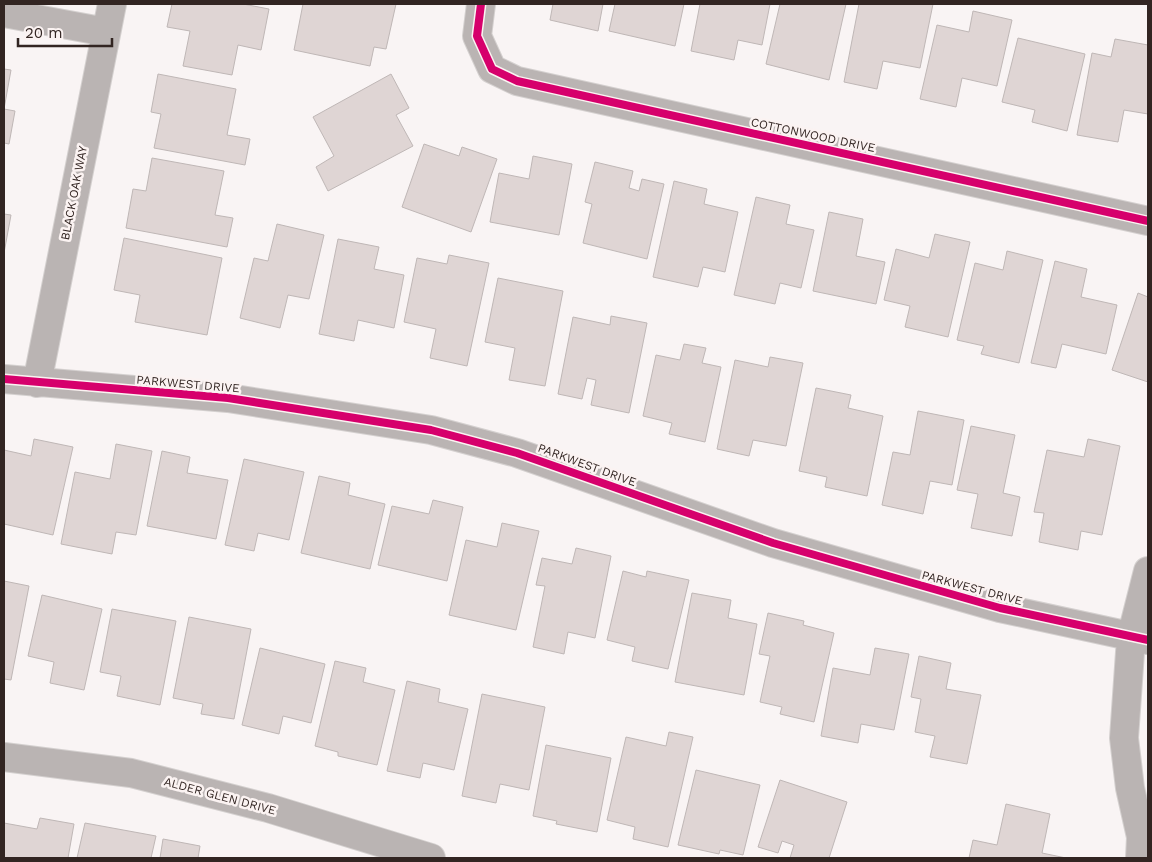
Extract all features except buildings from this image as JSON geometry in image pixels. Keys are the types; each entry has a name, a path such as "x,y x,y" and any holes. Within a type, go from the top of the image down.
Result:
{"street":[{"name":"BLACK OAK WAY","path":"37,383 112,4"},
{"name":"COTTONWOOD DRIVE","path":"481,4 477,36 492,69 517,81 1148,221"},
{"path":"4,13 106,32"},
{"name":"PARKWEST DRIVE","path":"4,379 228,398 431,430 517,452 773,543 1000,608 1140,639"},
{"path":"1140,858 1141,837 1130,788 1124,738 1140,639 1148,571"},
{"name":"ALDER GLEN DRIVE","path":"4,757 131,773 268,808 431,858"}],"cycle path":[{"path":"481,4 477,36 492,69 517,81 1148,221"},
{"path":"4,379 228,398 431,430 517,453 773,543 1000,608 1148,640"}]}
